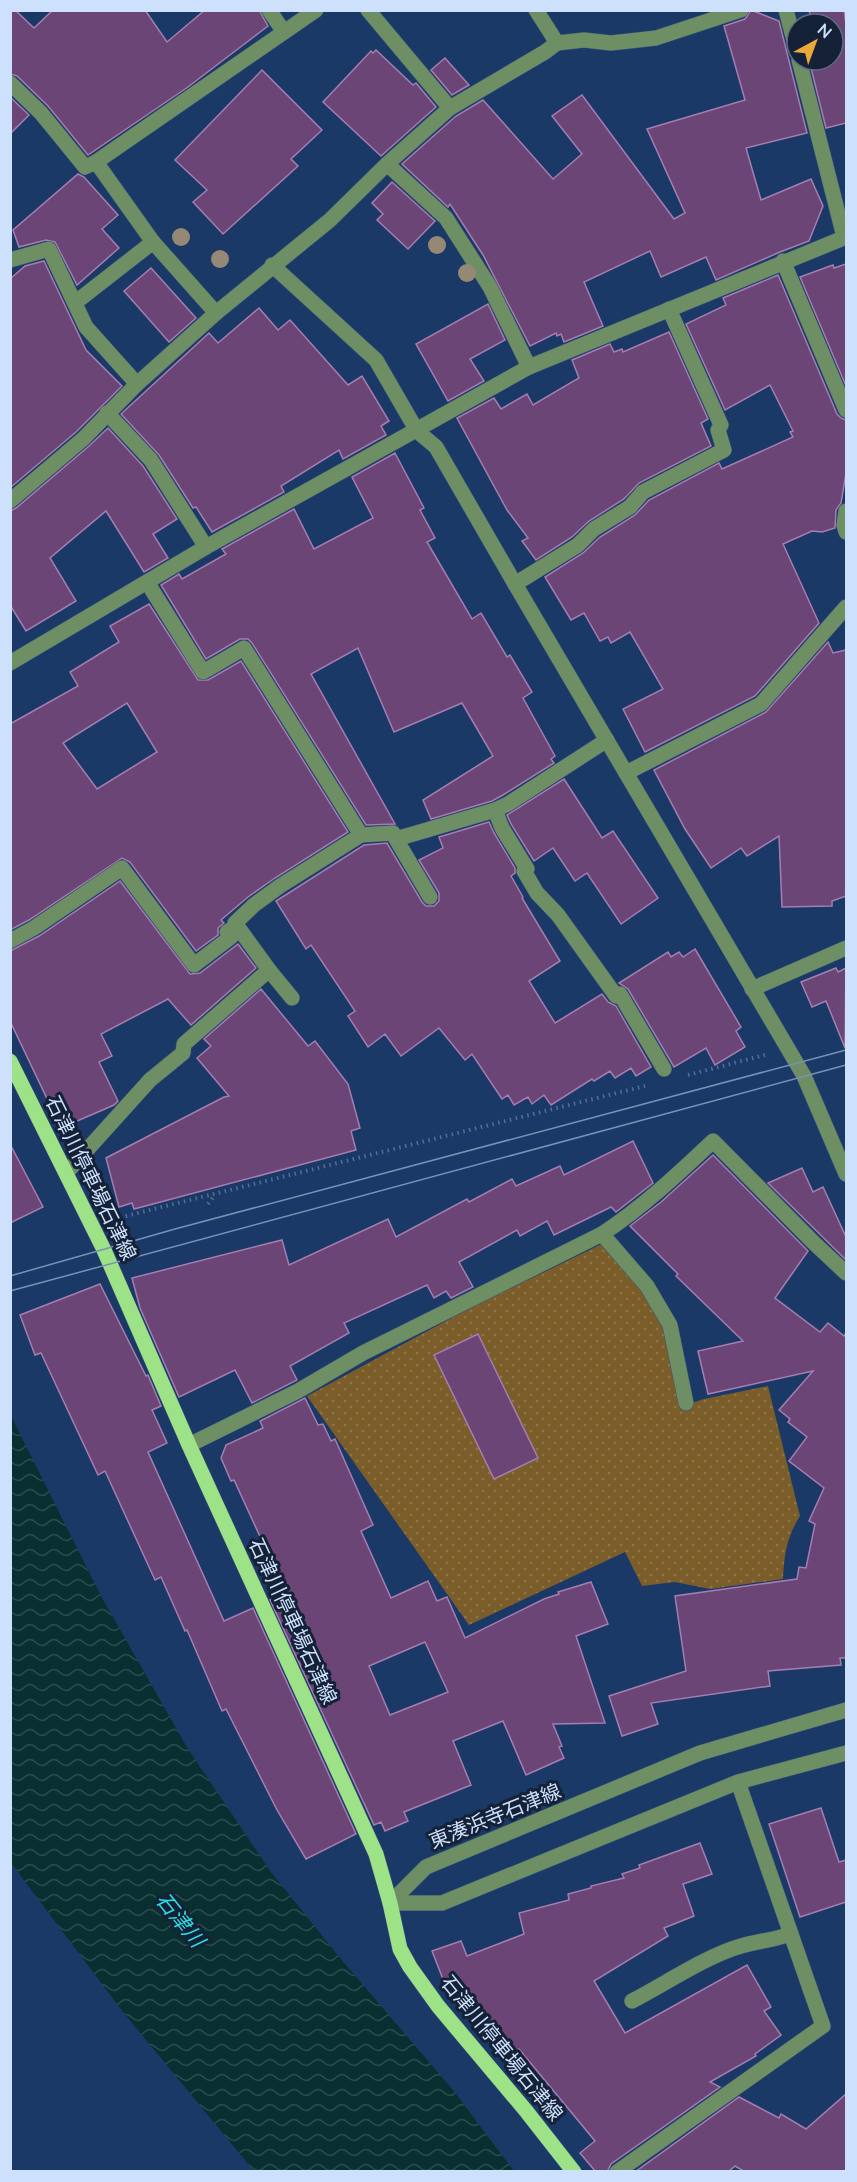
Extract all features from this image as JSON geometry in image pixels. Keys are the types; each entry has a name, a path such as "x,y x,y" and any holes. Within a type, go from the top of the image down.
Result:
{"main road":[{"name":"石津川停車場石津線","path":"10,1061 92,1224 189,1445 376,1854 400,1949 438,2006 574,2172"}],"street":[{"path":"269,10 284,32"},
{"path":"10,83 41,113 86,167 316,10"},
{"path":"368,10 450,108"},
{"path":"536,10 557,43"},
{"path":"10,501 83,439 136,384 216,313 330,220 387,164 450,108 557,43 584,40 611,43 656,38 741,10"},
{"path":"10,663 206,547 529,368 845,237 802,72"},
{"path":"96,162 153,242 216,313"},
{"path":"387,164 446,218 489,287 529,368"},
{"path":"76,303 153,242"},
{"path":"10,260 49,249 86,327 136,384"},
{"path":"783,261 846,410"},
{"path":"272,265 376,360 417,431 436,447 804,1076 846,1174"},
{"path":"515,584 578,545 594,529 630,507 643,492 724,450 718,430 721,425 669,309"},
{"path":"107,413 151,460 206,547"},
{"path":"846,511 844,525 846,532"},
{"path":"147,582 203,672 244,648 361,835"},
{"path":"626,773 760,704 846,607"},
{"path":"396,839 495,810 508,804 607,740"},
{"path":"495,810 502,828 527,870 524,871 537,893 558,915 616,996 620,994 664,1069"},
{"path":"292,998 235,923 254,905 361,835 393,833 430,897"},
{"path":"10,941 34,928 122,868 194,965 231,937 227,932 237,926"},
{"path":"752,988 846,948"},
{"path":"67,1172 150,1080 183,1053 184,1044 269,970"},
{"path":"189,1445 298,1391 363,1353 602,1234 661,1190 713,1141 846,1273"},
{"path":"602,1234 647,1286 670,1325 686,1403"},
{"name":"東湊浜寺石津線","path":"390,1903 426,1867 437,1862 700,1753 846,1710"},
{"path":"390,1903 442,1903 738,1782 846,1753"},
{"path":"617,2172 823,2026 738,1782"},
{"path":"632,2001 713,1957 741,1946 771,1941 791,1934"}],"path":[{"path":"679,1077 768,1054"},
{"path":"92,1224 656,1083"},
{"path":"208,1204 215,1195"}],"shaded area":[{"path":"604,1243 643,1290 666,1329 682,1406 704,1399 768,1386 800,1516 787,1546 783,1579 710,1589 675,1582 642,1586 625,1552 469,1625 307,1396 468,1309"}],"water":[{"name":"石津川","path":"11,1416 101,1596 188,1749 271,1872 340,1958 453,2090 514,2171 254,2171 123,2012 11,1863"}],"building":[{"path":"10,10 15,10 34,28 53,10 145,10 167,42 205,10 259,10 268,26 188,87 88,155 48,106 17,76 10,74"},
{"path":"751,10 779,21 785,45 785,72 792,72 807,133 746,148 761,200 811,179 823,206 809,241 716,280 706,257 661,277 650,251 584,282 603,326 564,342 561,334 557,336 556,333 530,346 483,255 450,204 448,207 402,164 456,116 483,100 553,179 582,154 552,116 582,95 674,219 685,213 647,129 745,100 724,26 745,19"},
{"path":"809,10 844,10 844,12 809,12"},
{"path":"845,17 846,123 826,128 812,72 845,72"},
{"path":"376,50 413,85 416,83 436,107 381,156 323,102 371,51 373,53"},
{"path":"445,58 469,85 452,95 431,70"},
{"path":"262,70 322,130 291,159 298,166 223,234 193,202 207,190 175,160"},
{"path":"10,97 29,115 10,134"},
{"path":"78,174 84,177 118,215 102,229 119,248 77,285 55,242 46,240 19,247 13,230"},
{"path":"392,182 435,221 408,249 377,220 383,214 372,203"},
{"path":"44,261 86,350 122,386 76,432 10,488 10,279 25,266"},
{"path":"846,264 846,386 800,277 833,265 834,268"},
{"path":"151,268 196,318 169,342 124,291"},
{"path":"778,275 837,414 846,420 846,473 841,503 836,510 835,528 822,532 812,531 783,544 819,623 755,696 645,752 623,709 663,689 630,632 611,643 608,637 600,641 584,613 571,620 545,577 635,515 649,500 719,463 722,469 793,437 790,432 793,431 770,385 725,410 686,324 726,305 723,298"},
{"path":"488,304 505,340 470,359 484,381 448,401 416,344"},
{"path":"259,308 278,330 290,320 348,385 362,376 389,421 381,426 386,435 343,459 339,450 281,486 284,492 212,532 196,507 193,508 159,455 121,414 209,333 218,343"},
{"path":"669,332 708,419 701,423 711,446 639,483 624,499 589,521 572,537 536,560 522,541 528,538 507,510 457,418 494,398 501,409 527,394 533,405 579,378 572,360 610,344 614,352 622,349 623,352"},
{"path":"108,428 143,466 177,519 153,534 168,558 144,572 106,511 50,558 76,601 26,631 10,605 10,511"},
{"path":"395,453 424,508 420,510 435,538 427,542 472,619 481,613 507,657 510,655 532,692 523,698 555,756 551,759 554,763 492,801 431,819 423,800 493,756 462,703 394,732 358,648 311,674 395,824 366,825 252,643 248,639 240,639 206,659 161,585 179,574 182,579 226,554 222,549 294,509 314,549 373,518 352,477"},
{"path":"149,604 198,680 208,680 241,661 348,832 248,897 221,920 224,923 218,928 218,935 196,951 130,862 122,858 29,920 10,930 10,724 78,686 70,672 119,642 110,626","holes":["127,703 157,752 97,789 63,743"]},
{"path":"828,642 833,653 846,650 846,896 832,901 832,906 782,907 779,836 747,856 741,848 711,868 685,829 654,770 766,712"},
{"path":"564,779 602,838 613,831 658,898 621,924 587,873 575,881 553,848 534,861 507,815"},
{"path":"489,822 515,868 515,873 511,876 522,898 560,961 529,981 555,1023 602,994 608,1002 616,1006 651,1067 636,1076 631,1068 615,1078 610,1071 594,1081 592,1079 551,1105 544,1095 532,1104 528,1097 514,1105 508,1095 502,1099 472,1054 465,1060 439,1028 401,1056 385,1034 368,1047 348,1016 355,1011 311,945 306,949 276,901 364,845 387,843 422,902 426,906 434,906 439,901 439,893 419,860 443,848 439,837"},
{"path":"120,881 190,974 200,973 238,944 256,968 191,1025 168,999 101,1034 112,1056 99,1062 118,1101 114,1105 61,1128 10,1021 10,951 39,936"},
{"path":"695,949 741,1027 736,1031 745,1047 715,1065 706,1048 674,1067 628,989 619,983 668,952 671,957 679,952 683,957"},
{"path":"836,968 838,972 846,968 845,1048 826,1001 812,1007 801,982"},
{"path":"261,989 308,1046 315,1041 348,1084 360,1128 351,1131 356,1150 134,1209 132,1203 119,1207 106,1158 229,1096 197,1058 211,1046 204,1039"},
{"path":"633,1141 653,1183 616,1212 611,1207 554,1235 547,1221 520,1236 517,1230 459,1262 473,1287 451,1298 446,1291 434,1298 427,1285 344,1323 349,1333 290,1366 297,1380 252,1403 235,1370 179,1397 140,1308 132,1278 282,1240 289,1265 388,1219 396,1237 467,1199 469,1202 512,1179 516,1186 560,1166 564,1175"},
{"path":"10,1144 43,1207 10,1223"},
{"path":"713,1155 808,1251 775,1298 820,1332 828,1323 844,1336 846,1333 846,1658 840,1658 841,1665 768,1671 770,1686 651,1703 658,1724 622,1736 609,1696 686,1671 675,1596 797,1579 799,1567 806,1568 815,1524 809,1521 824,1488 789,1461 807,1437 788,1422 790,1419 779,1410 813,1371 708,1394 698,1351 743,1341 676,1276 678,1274 630,1226 661,1202"},
{"path":"802,1168 813,1192 823,1187 846,1237 846,1260 768,1183"},
{"path":"100,1284 146,1376 148,1375 161,1406 152,1410 167,1443 148,1452 224,1621 253,1608 356,1834 306,1859 277,1810 226,1709 222,1711 161,1577 155,1580 105,1471 98,1475 41,1353 35,1355 20,1315"},
{"path":"478,1334 538,1458 494,1479 434,1355"},
{"path":"305,1398 318,1425 323,1424 331,1441 335,1439 373,1525 361,1531 391,1598 428,1581 437,1601 447,1597 465,1638 544,1599 559,1594 558,1592 591,1582 608,1624 576,1636 605,1723 553,1724 564,1758 526,1775 503,1721 453,1741 471,1785 404,1812 408,1821 385,1831 381,1822 374,1825 270,1600 286,1593 234,1480 231,1481 221,1458 226,1445 263,1428 260,1421","holes":["425,1642 448,1692 390,1715 369,1666"]},
{"path":"821,1808 839,1862 846,1860 846,1902 800,1917 769,1824"},
{"path":"700,1843 712,1874 683,1884 694,1916 664,1928 668,1936 594,1981 625,2033 747,1965 771,2007 764,2011 781,2035 755,2054 756,2056 710,2082 720,2087 611,2164 607,2172 596,2172 580,2153 595,2141 519,2049 513,2055 454,1984 446,1987 432,1951 461,1941 467,1956 524,1934 519,1913 569,1900 568,1894 624,1878 622,1874 640,1868 639,1865"},
{"path":"846,2094 846,2172 745,2172 735,2166 728,2172 635,2172 739,2097 779,2118 781,2114 806,2129"}],"tram line":[{"path":"10,1276 175,1229 846,1050"},
{"path":"10,1291 846,1065"}]}
